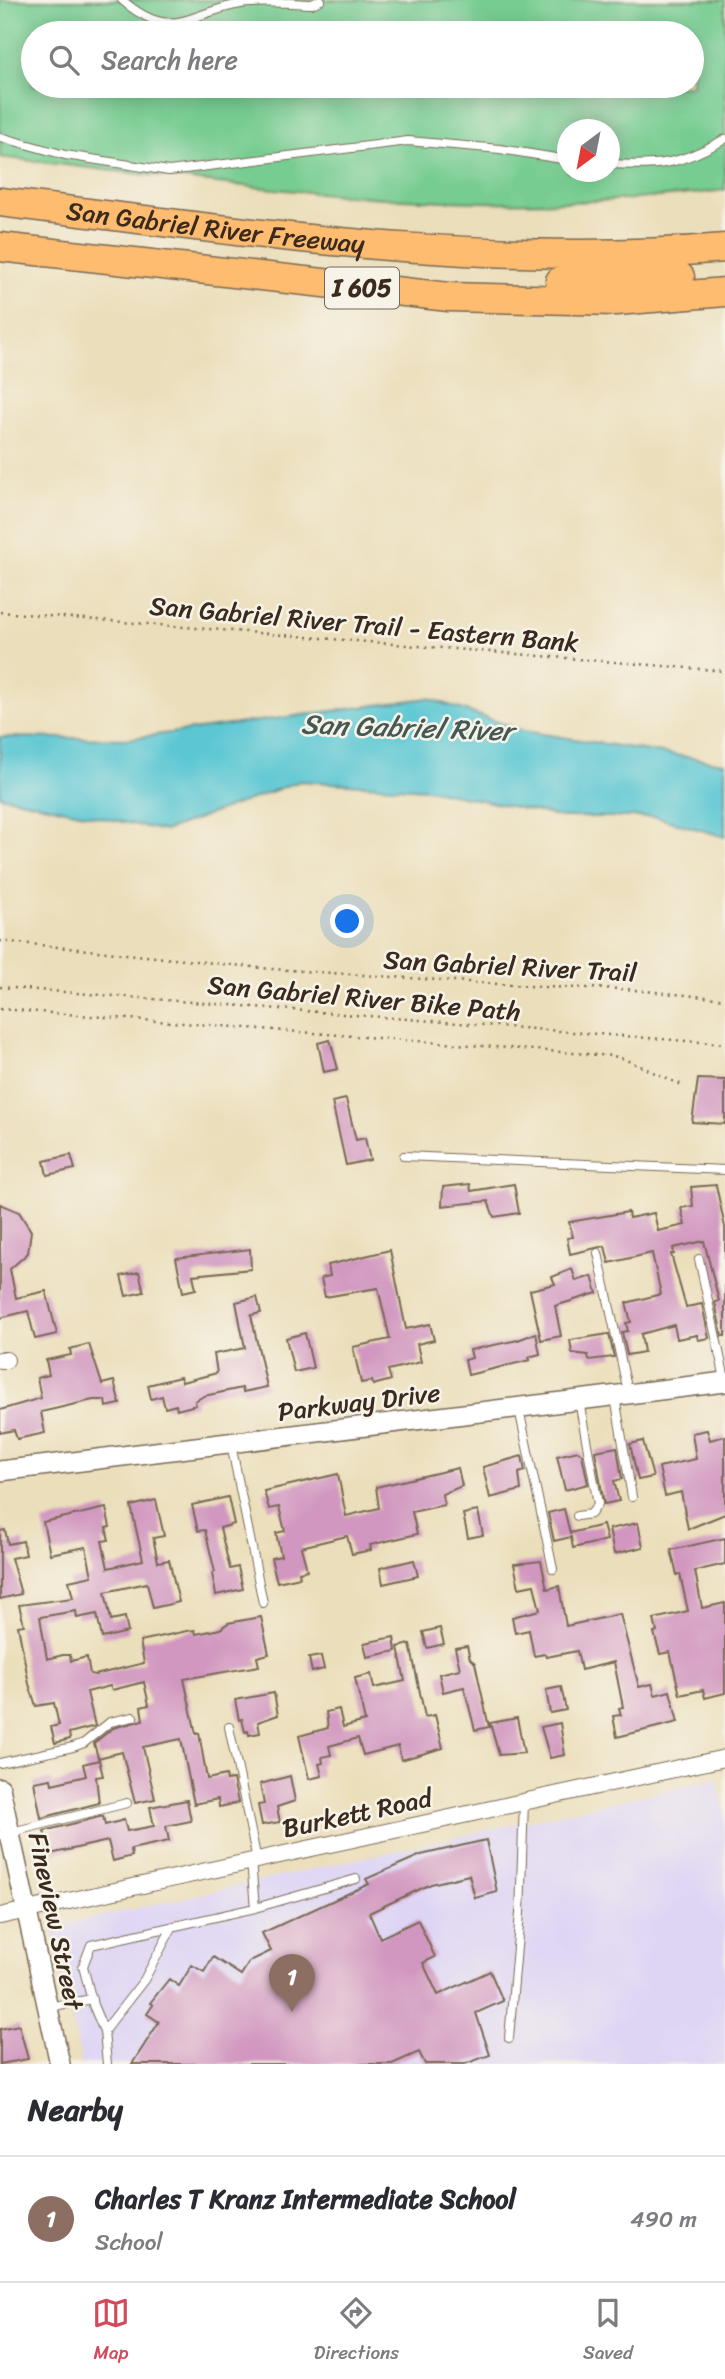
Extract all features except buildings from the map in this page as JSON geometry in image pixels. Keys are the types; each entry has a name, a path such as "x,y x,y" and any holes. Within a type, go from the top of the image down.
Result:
{"highway":[{"name":"San Gabriel River Freeway","path":"0,202 430,251 579,255 725,248"},
{"path":"0,219 358,261 460,270 621,270 725,265"},
{"path":"0,229 380,273 469,279 585,281 725,276"},
{"name":"San Gabriel River Freeway","path":"0,247 449,296 616,301 725,292"}],"street":[{"name":"Parkway Drive","path":"0,1471 519,1409 725,1381"},
{"name":"Burkett Road","path":"0,1916 725,1758"},
{"name":"Fineview Street","path":"0,1788 5,1834 27,1910 60,2064"}],"lane":[{"path":"122,0 140,15 160,21"},
{"path":"187,21 238,5 312,4 321,0"},
{"path":"0,137 65,155 169,172 408,141 500,149 557,158"},
{"path":"620,165 639,166 685,160 725,139"},
{"path":"404,1156 725,1170"},
{"path":"598,1253 622,1396 632,1497"},
{"path":"699,1259 725,1381"},
{"path":"577,1516 591,1514 598,1504 579,1401"},
{"path":"519,1409 553,1569"},
{"path":"231,1444 263,1603"},
{"path":"0,1763 84,1743 110,1722 133,1717"},
{"path":"229,1727 254,1861 255,1908"},
{"path":"509,2038 520,1913 524,1802"},
{"path":"5,1834 127,1803"},
{"path":"107,2064 104,2031 83,1966 91,1945 255,1908 356,1879"},
{"path":"104,2031 144,1980 173,1926"},
{"path":"48,2007 92,1998"}],"path":[{"name":"San Gabriel River Trail - Eastern Bank","path":"0,612 725,670"},
{"name":"San Gabriel River Trail","path":"0,941 272,969 544,987 625,989 725,999"},
{"name":"San Gabriel River Bike Path","path":"0,986 725,1044"},
{"path":"0,1009 613,1056 639,1063 660,1077 685,1086"}],"shaded area":[{"path":"717,1779 725,1815 725,2064 82,2064 53,1934 58,1926"}],"green space":[{"path":"0,0 725,0 725,190 634,199 544,202 453,201 271,189 0,157"}],"water":[{"name":"San Gabriel River","path":"428,698 524,731 725,763 725,837 656,817 561,817 428,789 300,781 165,831 0,796 0,737 126,739"}],"place":[{"name":"Charles T Kranz Intermediate School","path":"292,2012"}]}
